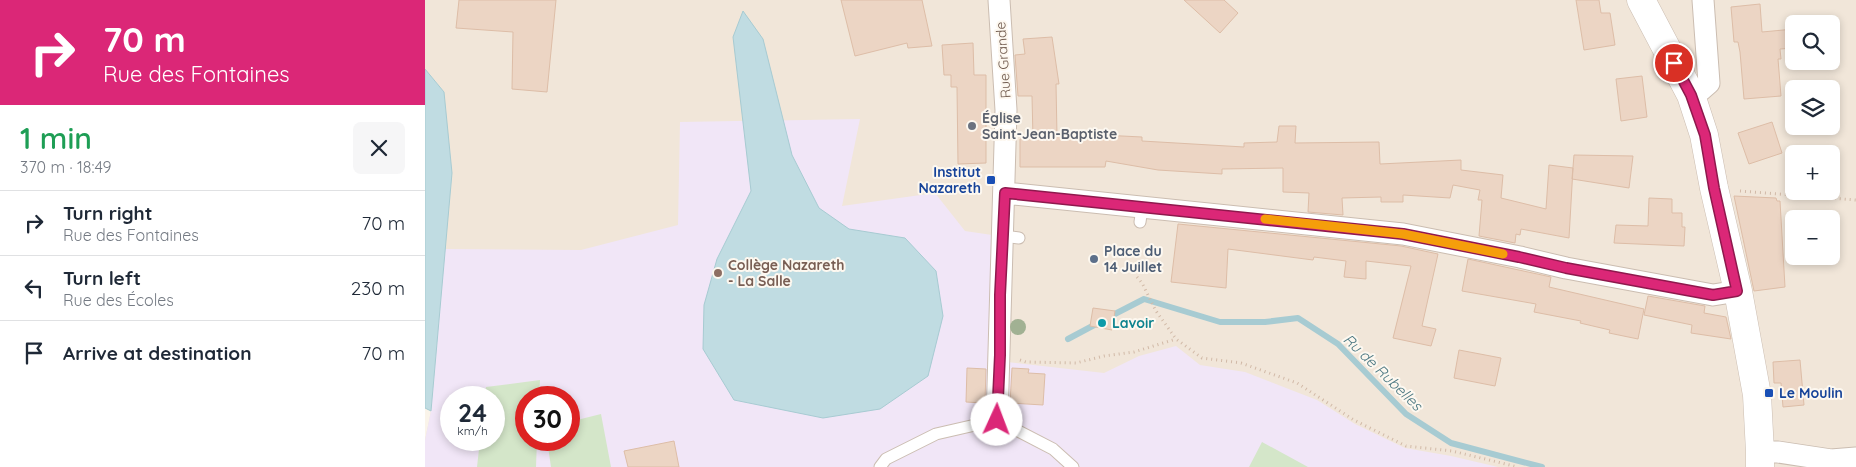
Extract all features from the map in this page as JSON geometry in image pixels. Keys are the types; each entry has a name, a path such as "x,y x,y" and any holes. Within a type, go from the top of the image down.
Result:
{"street":[{"name":"Rue Grande","path":"997,420 1000,295 1011,237 1005,193 1006,110 999,0"},
{"path":"1641,0 1691,95 1705,135 1714,188 1737,291 1757,395 1760,459 1777,452 1831,460 1856,458"},
{"path":"1691,95 1709,83 1703,0"},
{"path":"1005,193 1141,215 1266,219 1403,234 1566,268 1713,295 1737,291"}],"lane":[{"path":"880,467 886,459 936,434 997,420 1053,449 1073,467"}],"path":[{"path":"1714,188 1856,200"},
{"path":"1137,277 1143,283 1156,311 1176,340 1202,358 1241,363 1297,383 1354,420 1406,446 1452,450 1519,467"},
{"path":"1000,355 1026,362 1076,363 1104,356 1134,352 1176,340"}],"shaded area":[{"path":"425,0 1856,0 1856,467 425,467 425,440 431,411 445,249 444,92 425,69"},
{"name":"Collège Nazareth - La Salle","path":"860,119 842,206 935,193 965,231 992,235 990,360 1104,373 1139,356 1176,346 1200,365 1245,372 1317,400 1355,424 1405,448 1498,467 425,467 425,440 431,411 445,249 581,250 678,225 680,122"}],"green space":[{"path":"540,380 540,386 515,386 515,451 537,451 536,467 477,467 479,451 505,451 505,386 494,386"},
{"path":"601,414 611,467 551,467 549,451 580,451 580,419"},
{"path":"1262,442 1308,467 1249,467"}],"water":[{"path":"743,11 763,39 792,155 819,208 849,229 905,238 936,271 943,316 928,376 880,409 823,418 734,400 703,349 704,305 717,259 751,191 733,37"},
{"path":"425,69 444,92 452,173 431,411 425,408"}],"building":[{"path":"459,0 556,0 547,92 512,89 513,32 456,28"},
{"path":"841,0 922,0 932,46 908,48 907,43 855,56"},
{"path":"1184,0 1224,0 1238,13 1220,33"},
{"path":"1576,0 1599,0 1601,13 1610,13 1615,45 1584,50"},
{"path":"1760,4 1762,32 1785,30 1785,49 1780,49 1781,59 1778,59 1781,96 1744,99 1740,52 1738,42 1734,42 1731,7"},
{"path":"1052,37 1059,84 1056,84 1057,136 1102,135 1142,137 1142,141 1244,147 1244,143 1277,142 1279,126 1296,126 1295,143 1379,142 1380,164 1461,160 1461,170 1503,175 1501,198 1546,209 1549,165 1573,168 1569,238 1521,229 1520,235 1516,234 1515,243 1479,236 1482,200 1478,200 1480,190 1453,185 1450,198 1403,195 1403,202 1381,202 1381,197 1342,198 1343,215 1308,212 1309,193 1283,192 1283,168 1222,169 1222,174 1158,170 1106,161 1105,167 1020,167 1020,139 1033,139 1032,96 1018,96 1015,55 1025,54 1023,39"},
{"name":"Église Saint-Jean-Baptiste","path":"973,43 974,75 986,75 986,163 958,164 957,87 951,87 951,75 944,75 942,45"},
{"path":"1642,76 1647,117 1621,121 1616,79"},
{"path":"1772,122 1782,153 1749,164 1738,133"},
{"path":"1574,155 1633,156 1629,188 1572,179"},
{"path":"1734,196 1776,198 1777,201 1780,201 1785,287 1754,291"},
{"path":"1649,198 1672,199 1672,213 1682,213 1682,227 1685,227 1684,246 1614,243 1616,225 1648,226"},
{"path":"1178,224 1401,246 1438,254 1422,326 1436,329 1431,346 1393,338 1411,266 1366,261 1366,279 1344,277 1346,261 1314,257 1313,260 1228,249 1226,288 1171,282"},
{"path":"1468,259 1551,277 1549,287 1644,309 1638,339 1609,333 1610,330 1580,323 1581,321 1534,312 1536,304 1462,291"},
{"path":"1648,296 1705,306 1704,313 1726,317 1731,339 1691,333 1692,325 1644,315"},
{"path":"1093,308 1115,311 1112,330 1090,326"},
{"path":"1459,350 1501,358 1495,386 1454,378"},
{"path":"1800,360 1804,405 1783,407 1781,383 1774,383 1773,362"},
{"path":"967,368 986,369 985,402 983,403 966,402"},
{"path":"1012,368 1029,369 1028,373 1045,374 1043,405 1010,403"},
{"path":"674,441 679,467 628,467 624,451"}],"waterway":[{"name":"Ru de Rubelles","path":"1109,317 1144,299 1220,322 1265,322 1298,318 1338,344 1406,414 1451,443 1542,467"},
{"name":"Ru de Rubelles","path":"1068,339 1098,323"}],"slow traffic":[{"path":"1265,219 1403,234 1503,254"}],"place":[{"name":"Église Saint-Jean-Baptiste","path":"972,126"},
{"name":"Institut Nazareth","path":"991,180"},
{"name":"Place du 14 Juillet","path":"1094,259"},
{"name":"Collège Nazareth - La Salle","path":"718,273"},
{"name":"Lavoir","path":"1102,323"},
{"name":"Le Moulin","path":"1769,393"}],"route":[{"path":"997,420 1005,193 1403,234 1566,268 1713,295 1737,291 1714,188 1705,135 1691,95 1674,63"}]}
